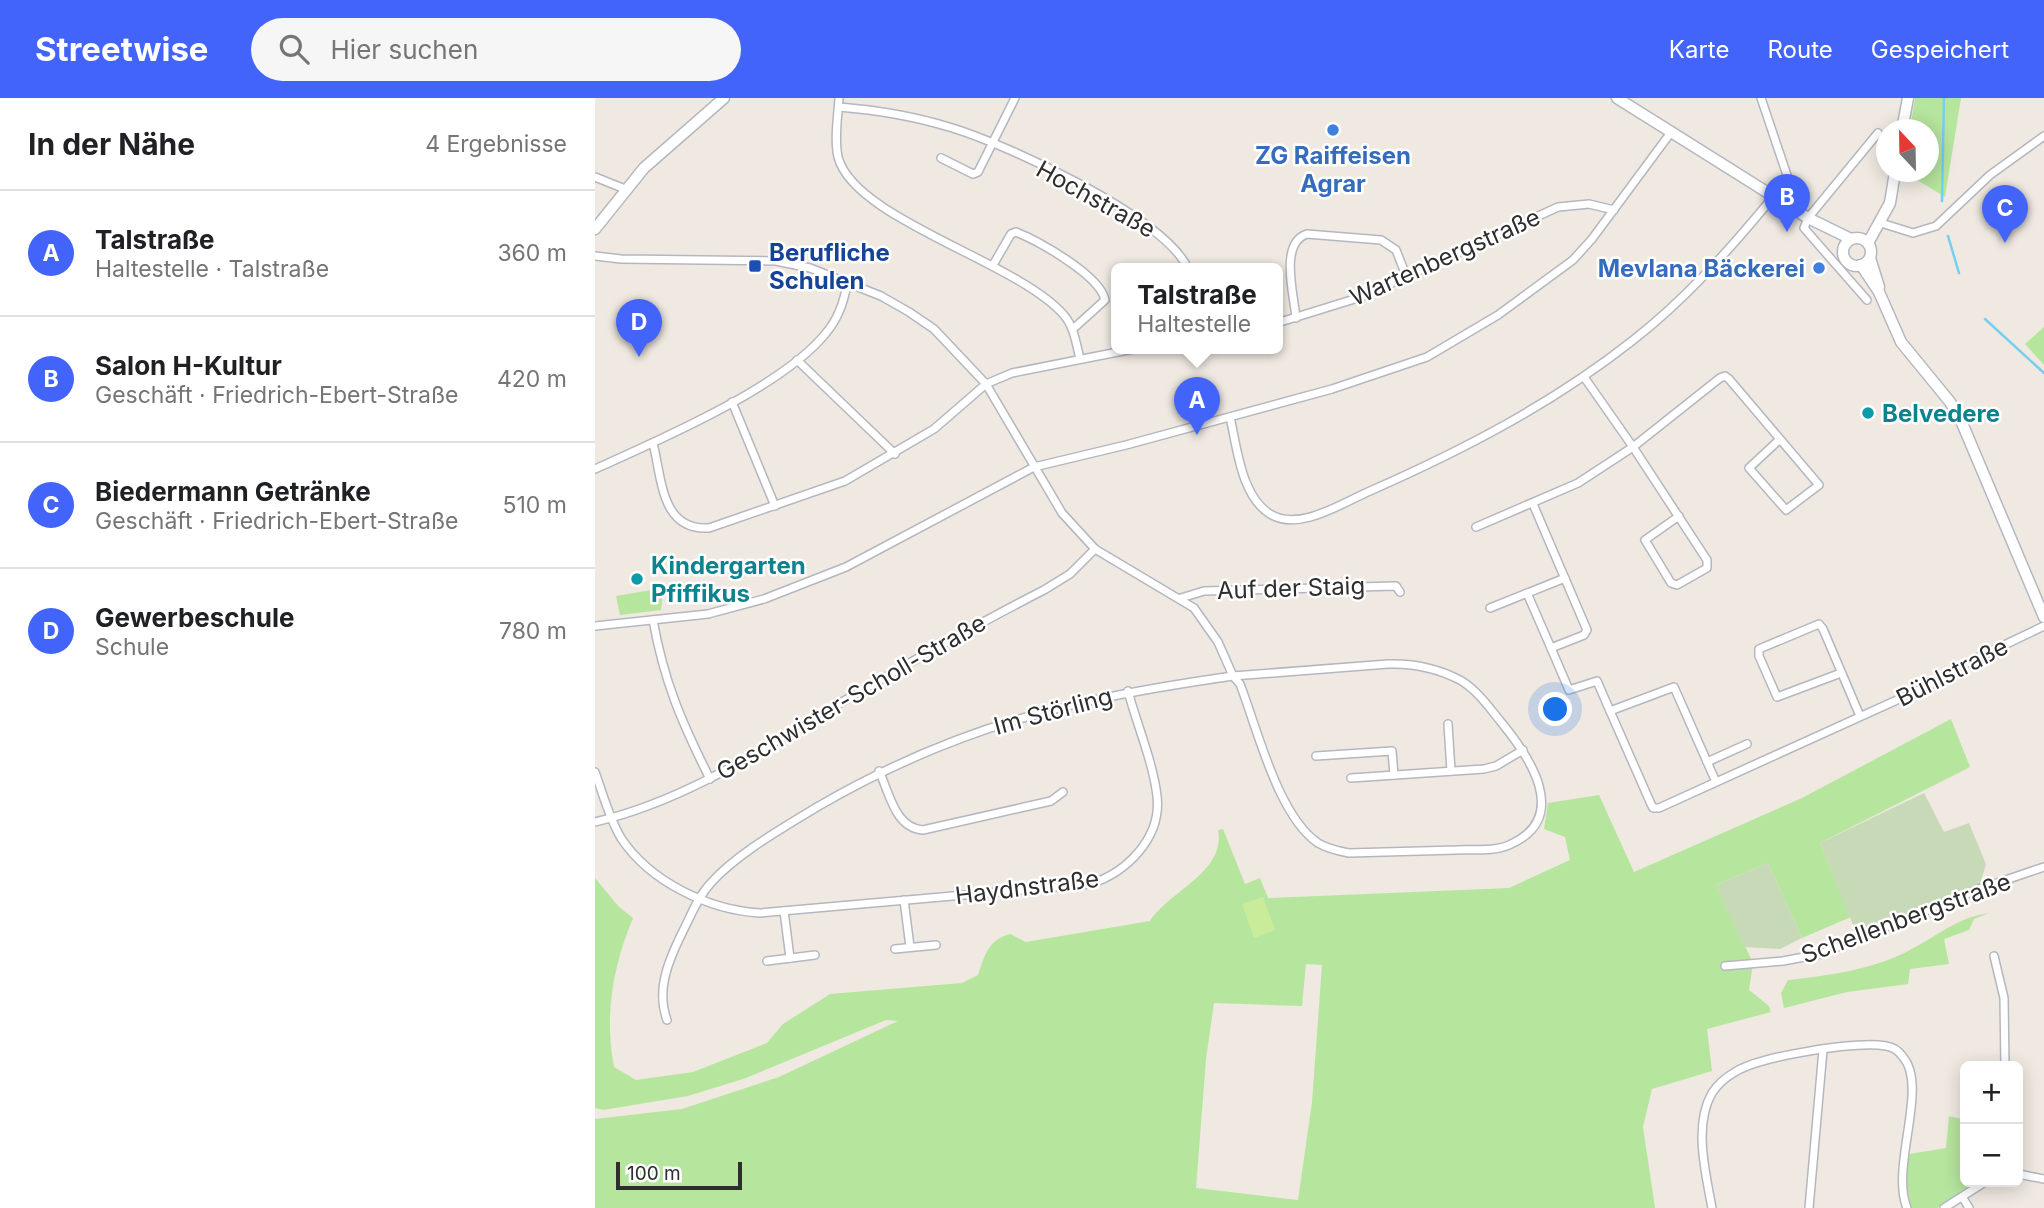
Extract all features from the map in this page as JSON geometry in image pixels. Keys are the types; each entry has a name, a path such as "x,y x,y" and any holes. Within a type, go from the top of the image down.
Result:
{"main road":[{"path":"595,229 625,189 655,157 724,98"},
{"path":"1617,98 1786,205 1856,242 1870,258 1879,292 1901,342 1949,402 1962,423 2044,617"},
{"path":"1904,119 1908,98"},
{"path":"1879,292 1861,265 1846,261 1856,242 1881,223 1890,203 1893,182"},
{"path":"1861,265 1870,258"}],"street":[{"path":"839,98 838,156 844,170 857,186 894,214 993,265 1044,298 1064,314 1073,329 1080,359"},
{"path":"941,158 974,174 978,172 1015,98"},
{"path":"1761,98 1791,187 1786,205"},
{"name":"Hochstraße","path":"839,107 908,116 951,127 992,144 1114,203 1149,224 1166,239 1185,263"},
{"path":"595,626 733,608 846,567 1034,467 1230,417 1401,368 1451,345 1544,283 1573,260 1672,131"},
{"path":"1867,300 1804,228 1808,218 1876,135"},
{"path":"1881,223 1913,233 1936,226 1990,175 2044,136"},
{"path":"595,177 625,189"},
{"path":"1230,417 1243,470 1258,503 1269,513 1284,519 1300,519 1317,514 1432,464 1507,425 1584,377 1664,314 1731,248 1773,197"},
{"name":"Wartenbergstraße","path":"1283,321 1361,298 1558,207 1589,204 1614,210"},
{"path":"993,265 1011,234 1016,232 1066,259 1100,290 1105,300 1073,329"},
{"path":"1296,318 1291,252 1295,242 1307,233 1381,240 1396,250 1407,278"},
{"name":"Im Störling","path":"595,256 621,259 776,261 810,268 881,296 934,329 986,384 1062,513 1095,549 1181,598 1206,625 1233,676 1240,684 1290,810 1303,829 1330,849 1363,853 1499,848 1509,845 1525,836 1540,813 1540,785 1523,750 1476,691 1438,670 1412,663 1233,676 1128,691 1004,722 945,742 879,771 789,824 726,868 700,898 663,980 661,1004 667,1020"},
{"path":"595,469 653,443 732,402 797,360 826,334 837,317 847,284"},
{"path":"653,443 670,509 686,526 709,528 845,481 934,429 986,384 1012,373 1111,353"},
{"path":"797,360 895,454"},
{"path":"1476,527 1579,483 1633,447 1725,376 1819,485 1786,510 1749,468 1779,440"},
{"path":"1584,377 1633,447 1679,516 1709,564 1677,585 1671,583 1645,540 1679,516"},
{"path":"732,402 775,506"},
{"path":"1528,593 1551,648 1584,635 1587,630 1533,504"},
{"name":"Geschwister-Scholl-Straße","path":"595,822 612,818 710,779 894,672 1044,590 1070,574 1095,549"},
{"path":"1490,608 1565,578"},
{"name":"Auf der Staig","path":"1181,598 1204,590 1396,586 1400,592"},
{"path":"653,620 660,661 675,707 710,779"},
{"path":"1841,673 1783,698 1777,697 1759,656 1759,649 1819,624 1841,673 1860,716"},
{"name":"Bühlstraße","path":"1551,648 1569,690 1593,681 1599,684 1653,808 1930,685 1956,668 2044,626"},
{"path":"1610,711 1674,687 1716,782"},
{"name":"Haydnstraße","path":"595,772 621,837 649,868 669,883 700,898 740,912 784,911 1090,884 1107,879 1124,868 1148,838 1157,797 1128,691"},
{"path":"1448,724 1451,771"},
{"path":"1707,762 1747,744"},
{"path":"1351,778 1496,766 1523,750"},
{"path":"1316,755 1392,751 1394,775"},
{"path":"879,771 902,823 911,829 923,830 1051,801 1063,792"},
{"name":"Schellenbergstraße","path":"1725,966 1783,961 1820,954 1979,889 2044,867"},
{"path":"904,900 910,947"},
{"path":"784,911 790,958"},
{"path":"895,949 936,945"},
{"path":"767,961 815,955"},
{"path":"1994,957 2004,998 2005,1061"},
{"path":"1712,1208 1703,1127 1711,1095 1719,1083 1736,1070 1823,1050 1888,1046 1906,1059 1912,1082 1901,1177 1907,1208"},
{"path":"1809,1208 1823,1050"},
{"path":"2023,1175 2044,1179"},
{"path":"1944,1208 1978,1187"},
{"path":"1963,1198 1969,1208"}],"green space":[{"path":"1915,98 1961,98 1945,197 1920,182 1939,182 1939,119 1912,119"},
{"path":"2044,327 2044,365 2025,344"},
{"path":"663,588 661,610 620,615 616,596"},
{"path":"1951,719 1970,767 1820,843 1851,917 1802,938 1768,863 1716,885 1753,963 1749,990 1769,1006 1771,1012 1707,1029 1712,1071 1652,1089 1643,1127 1655,1208 595,1208 595,1119 682,1109 779,1077 898,1021 886,1020 746,1078 688,1096 603,1110 595,1108 595,878 619,907 633,918 620,954 612,991 610,1029 614,1067 636,1080 693,1072 767,1043 783,1024 830,994 962,983 978,975 992,944 1010,934 1026,942 1150,921 1205,869 1218,845 1218,830 1223,829 1245,884 1260,878 1268,898 1509,888 1570,860 1565,837 1544,829 1548,803 1599,795 1634,872 1802,798","holes":["1306,964 1322,965 1312,1102 1298,1200 1196,1188 1206,1059 1214,1003 1302,1006"]},
{"path":"1924,793 1944,832 1969,823 1986,864 1979,887 1858,937 1820,843"},
{"path":"1768,863 1802,938 1780,949 1744,947 1716,885"},
{"path":"1263,897 1275,930 1254,938 1242,904"},
{"path":"1989,913 1974,919 1969,930 1944,939 1949,964 1910,969 1908,984 1847,992 1784,1008 1781,993 1788,980 1835,974 1882,962 1910,950 1967,918"},
{"path":"1949,1116 1960,1119 1960,1187 1972,1187 1937,1208 1911,1208 1905,1176 1909,1154 1946,1148"}],"waterway":[{"path":"1942,201 1944,98"},
{"path":"1948,236 1959,273"},
{"path":"1985,319 2044,373"}],"place":[{"name":"ZG Raiffeisen Agrar","path":"1333,130"},
{"name":"Salon H-Kultur","path":"1787,232"},
{"name":"Biedermann Getränke","path":"2005,243"},
{"name":"Berufliche Schulen","path":"755,266"},
{"name":"Mevlana Bäckerei","path":"1819,268"},
{"name":"Gewerbeschule","path":"639,357"},
{"name":"Belvedere","path":"1868,413"},
{"name":"Talstraße","path":"1197,435"},
{"name":"Kindergarten Pfiffikus","path":"637,579"}]}
